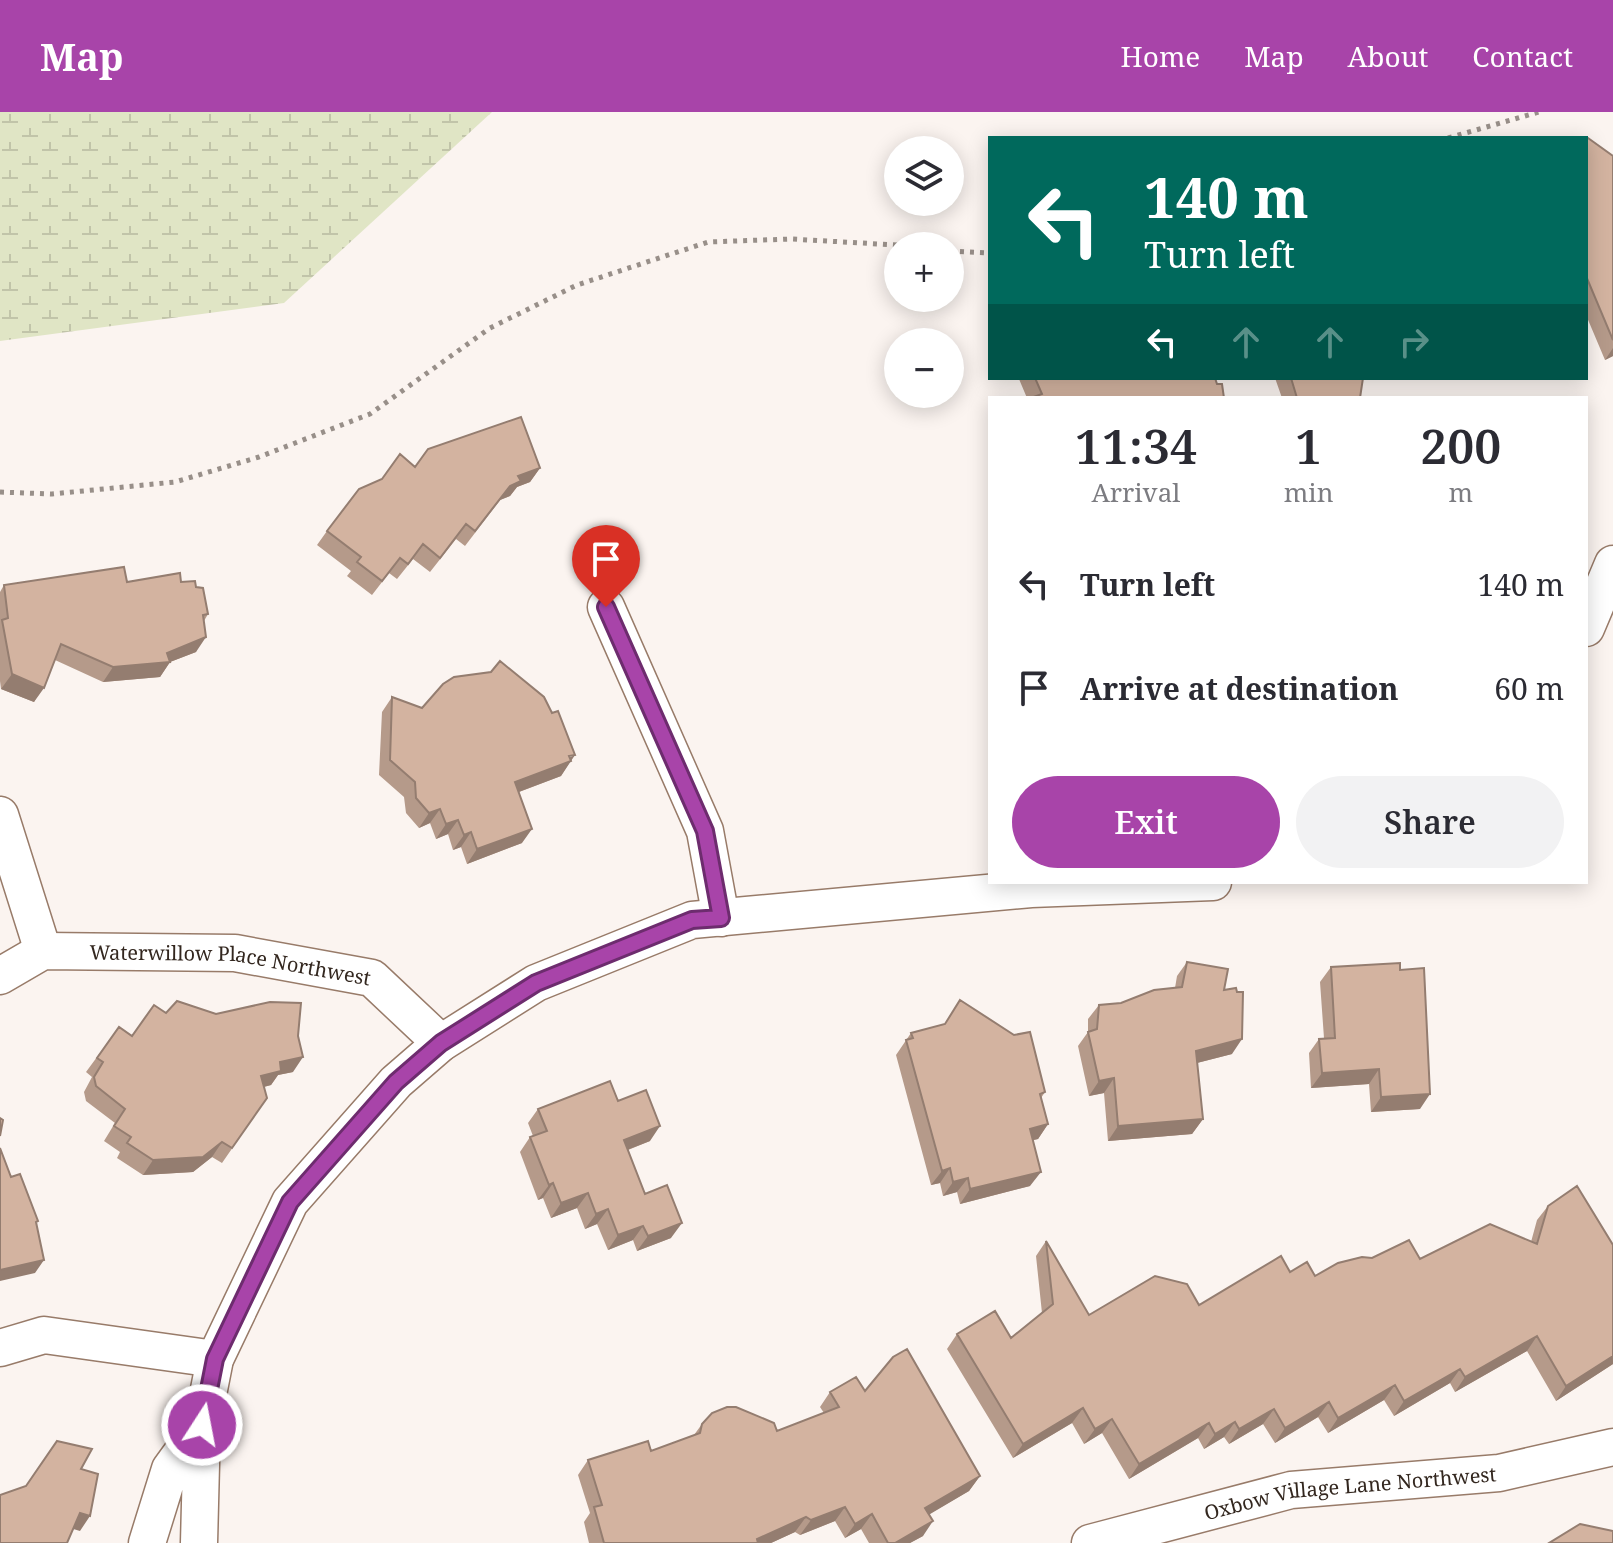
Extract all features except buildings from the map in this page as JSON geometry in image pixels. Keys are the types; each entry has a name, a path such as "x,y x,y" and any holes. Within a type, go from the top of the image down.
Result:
{"street":[{"path":"1588,623 1613,564"},
{"path":"606,607 705,831 721,918"},
{"path":"0,815 43,951 0,976"},
{"path":"199,1543 202,1425 215,1359 290,1202 396,1082 441,1043 536,983 692,920 1031,889 1161,884"},
{"name":"Waterwillow Place Northwest","path":"43,951 235,953 372,978 441,1043"},
{"path":"0,1348 44,1335 215,1359"},
{"path":"147,1543 170,1469 202,1425"},
{"name":"Oxbow Village Lane Northwest","path":"1090,1543 1291,1490 1499,1473 1613,1447"}],"path":[{"path":"1455,136 1539,112"},
{"path":"0,492 52,494 175,482 259,457 370,414 490,328 577,285 708,242 791,239 884,244"},
{"path":"964,252 988,253"}],"green space":[{"path":"0,112 492,112 284,303 0,341"}],"route":[{"path":"202,1425 215,1359 290,1202 396,1082 441,1043 536,983 692,920 721,918 705,831 606,607"}]}
